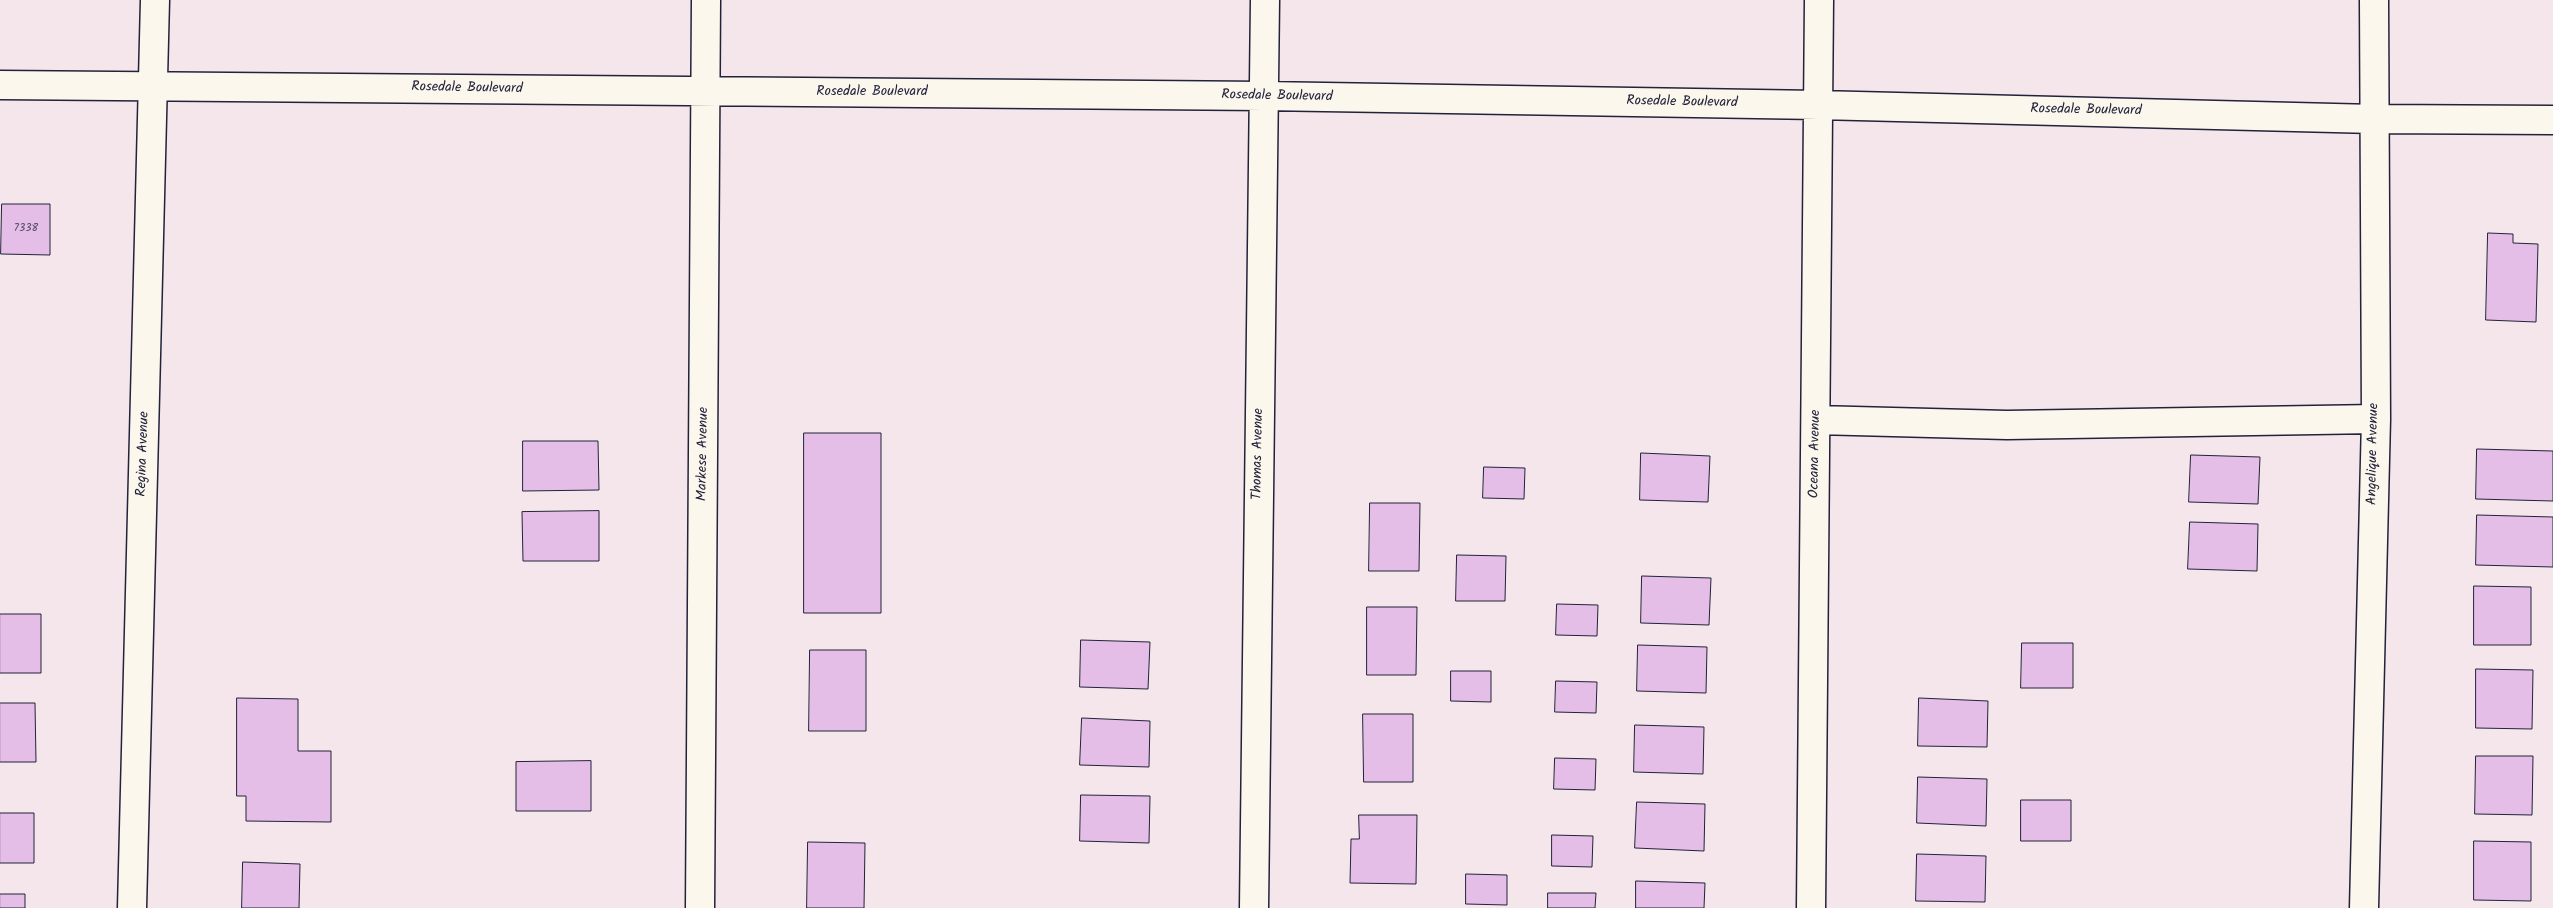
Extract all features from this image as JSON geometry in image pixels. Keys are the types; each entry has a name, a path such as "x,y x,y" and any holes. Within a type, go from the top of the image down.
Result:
{"street":[{"name":"Regina Avenue","path":"132,908 154,86 154,0"},
{"name":"Markese Avenue","path":"700,908 706,0"},
{"name":"Thomas Avenue","path":"1254,908 1265,0"},
{"name":"Oceana Avenue","path":"1811,908 1819,0"},
{"name":"Angelique Avenue","path":"2364,908 2376,419 2374,0"},
{"name":"Rosedale Boulevard","path":"0,85 1263,96 1818,105 2374,119 2553,120"},
{"path":"1816,420 2007,425 2376,419"}],"building":[{"path":"2,204 50,204 50,255 1,254"},
{"path":"2488,233 2513,234 2513,243 2538,244 2536,322 2486,320"},
{"path":"804,433 881,433 881,613 804,613"},
{"path":"523,441 598,441 599,490 523,491"},
{"path":"2477,449 2553,451 2553,501 2476,499"},
{"path":"1641,453 1710,456 1708,502 1640,500"},
{"path":"2191,455 2260,457 2258,504 2189,502"},
{"path":"1484,467 1525,468 1524,499 1483,498"},
{"path":"1370,503 1420,503 1419,571 1369,571"},
{"path":"599,511 599,561 523,561 522,512"},
{"path":"2477,515 2553,517 2553,567 2476,565"},
{"path":"2190,522 2258,524 2257,571 2188,569"},
{"path":"1457,555 1506,556 1505,601 1456,601"},
{"path":"1642,576 1711,578 1709,625 1641,623"},
{"path":"2474,586 2531,587 2531,645 2474,645"},
{"path":"1557,604 1598,605 1597,636 1556,635"},
{"path":"1367,607 1417,607 1416,675 1367,675"},
{"path":"0,614 41,614 41,673 0,673"},
{"path":"1081,640 1150,642 1148,689 1080,687"},
{"path":"2022,643 2073,643 2073,688 2021,688"},
{"path":"1638,645 1707,647 1706,693 1637,691"},
{"path":"810,650 866,650 866,731 809,731"},
{"path":"2476,669 2533,670 2532,729 2476,728"},
{"path":"1451,671 1491,671 1491,702 1451,701"},
{"path":"1556,681 1597,682 1596,713 1555,712"},
{"path":"237,698 298,699 298,751 331,751 331,822 246,821 246,796 237,796"},
{"path":"1919,698 1988,701 1987,747 1918,746"},
{"path":"0,703 35,703 36,762 0,762"},
{"path":"1363,714 1413,714 1413,782 1364,782"},
{"path":"1082,718 1150,721 1149,767 1080,765"},
{"path":"1635,725 1704,727 1703,774 1634,772"},
{"path":"2476,756 2533,756 2532,815 2475,814"},
{"path":"1555,758 1596,759 1595,790 1554,789"},
{"path":"591,761 591,811 516,811 516,762"},
{"path":"1918,777 1987,779 1986,826 1917,823"},
{"path":"1081,795 1150,796 1149,843 1080,841"},
{"path":"2021,800 2071,800 2071,841 2021,841"},
{"path":"1637,802 1705,804 1704,851 1635,848"},
{"path":"0,813 34,813 34,863 0,863"},
{"path":"1359,815 1417,815 1416,884 1350,883 1351,839 1359,839"},
{"path":"1552,835 1593,836 1592,867 1552,866"},
{"path":"2474,841 2531,842 2531,901 2474,900"},
{"path":"808,842 865,843 864,908 807,908"},
{"path":"1917,854 1986,856 1985,902 1916,901"},
{"path":"243,862 300,864 299,908 242,908"},
{"path":"1466,874 1507,875 1507,905 1466,904"},
{"path":"1636,881 1705,883 1704,908 1636,908"},
{"path":"1548,893 1596,893 1595,908 1548,908"},
{"path":"0,894 25,894 25,908 0,908"}]}
